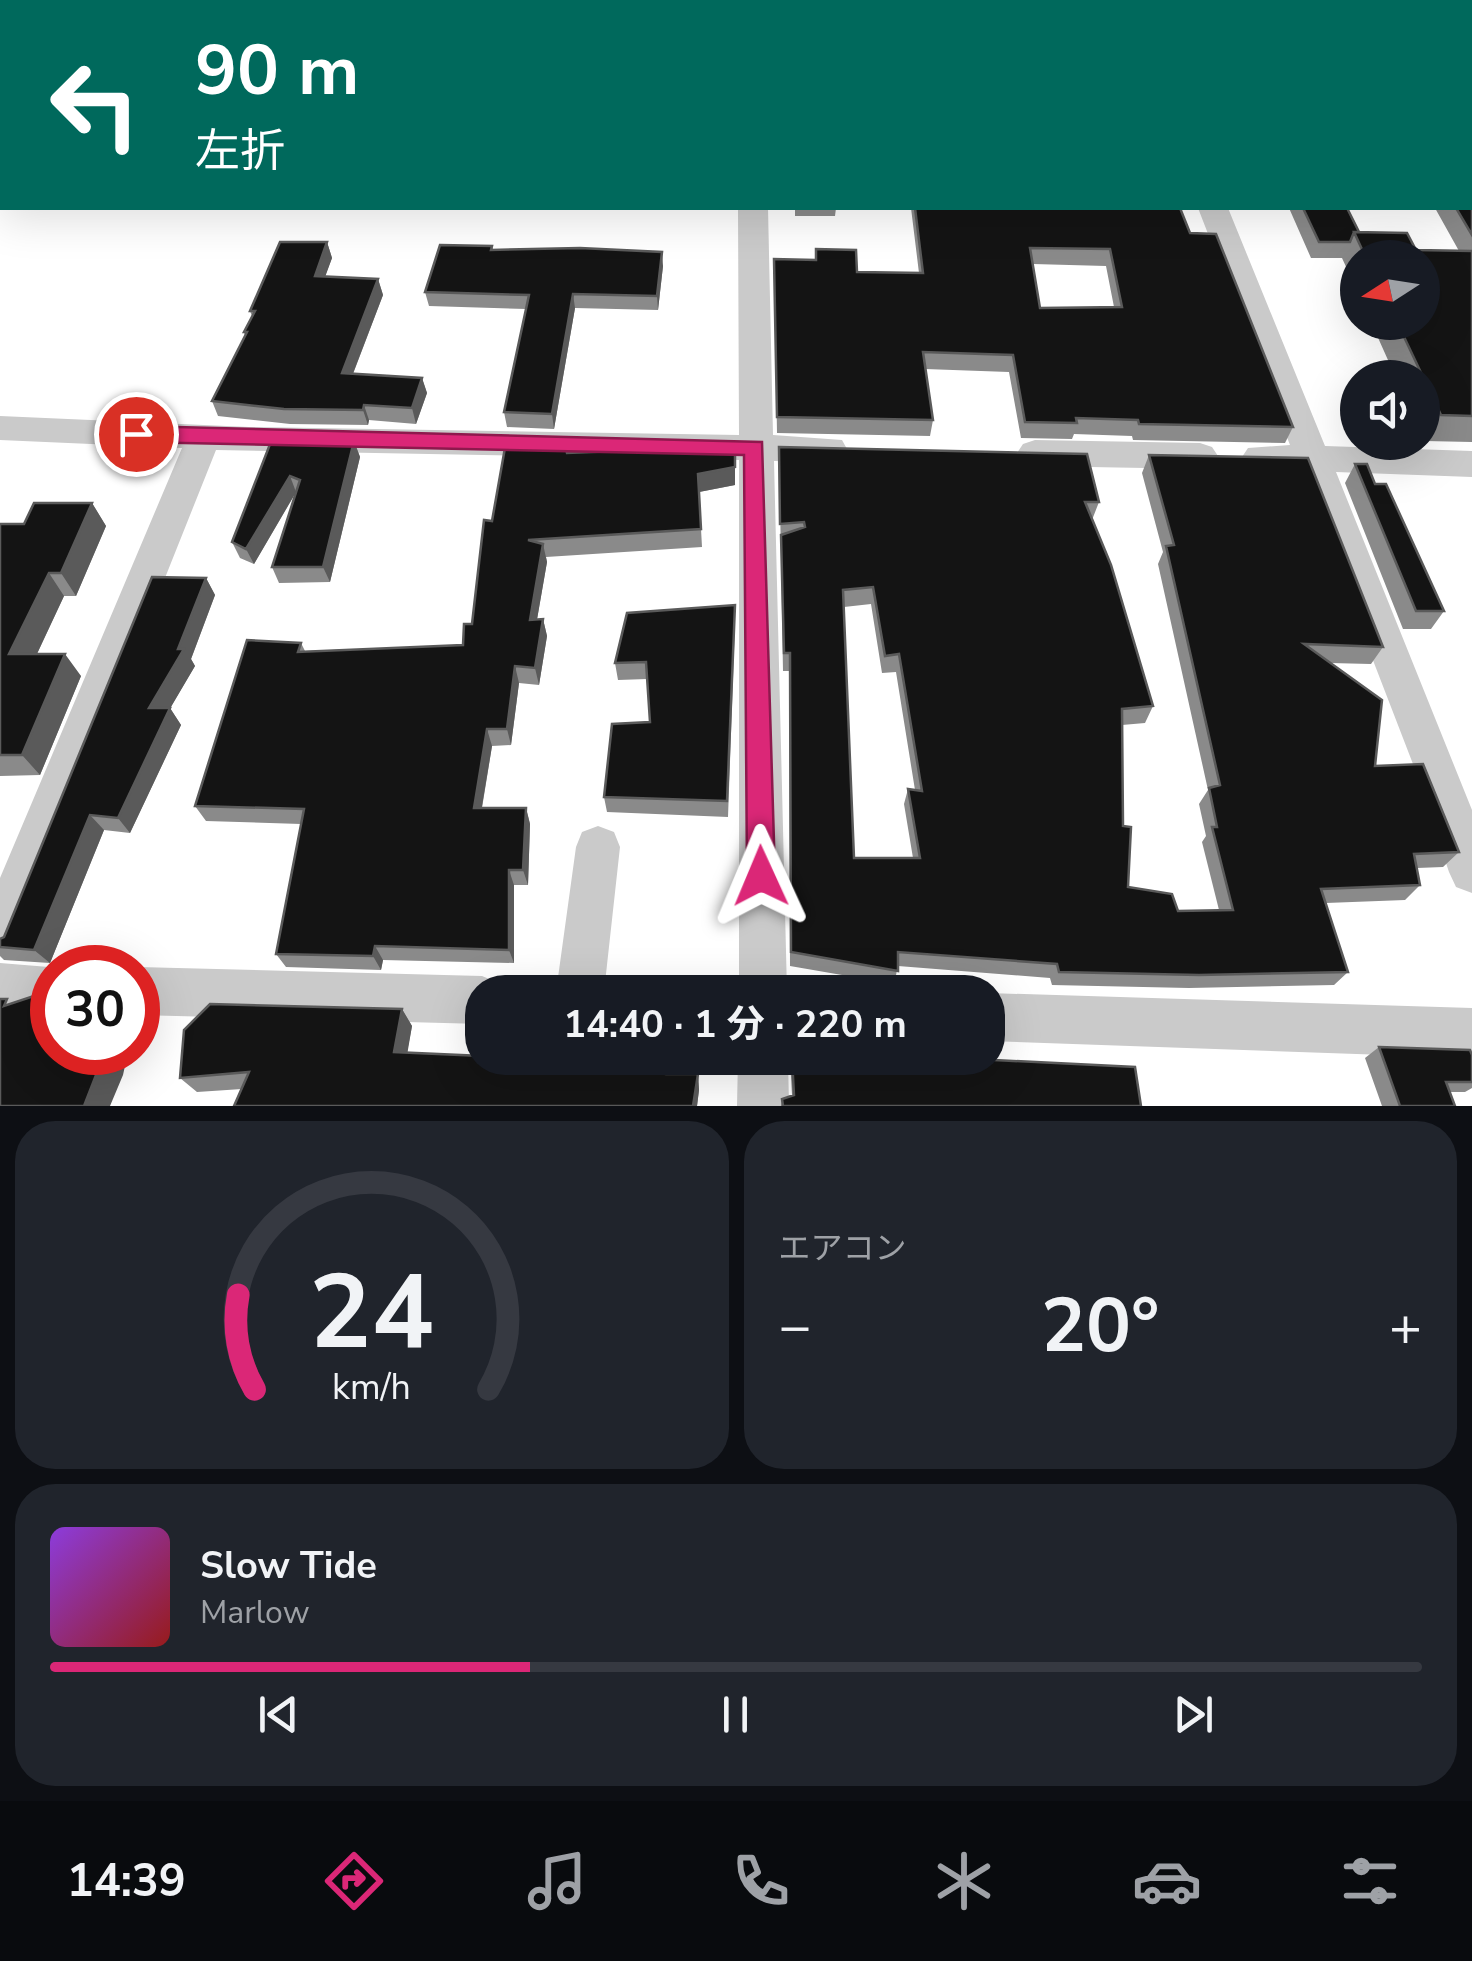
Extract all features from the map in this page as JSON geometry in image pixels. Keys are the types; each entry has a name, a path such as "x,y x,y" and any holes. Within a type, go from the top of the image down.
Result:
{"street":[{"path":"753,210 763,975"},
{"path":"1214,210 1434,764 1472,872"},
{"path":"0,428 204,437 854,450"},
{"path":"0,933 204,437"},
{"path":"994,452 1472,464"},
{"path":"582,975 598,847"},
{"path":"0,986 30,987"},
{"path":"160,991 465,1000"},
{"path":"1005,1018 1472,1033"},
{"path":"763,1075 763,1106"}],"building":[{"path":"915,210 1181,210 1190,233 1216,234 1293,427 1139,424 1138,420 1076,418 1077,423 1025,422 1013,355 923,352 933,420 777,417 774,259 816,260 816,249 856,250 857,272 923,273","holes":["1030,248 1110,249 1122,307 1040,308"]},
{"path":"1304,210 1348,210 1359,232 1354,232 1351,240 1319,242"},
{"path":"1457,210 1472,210 1472,235"},
{"path":"1354,232 1407,233 1411,240 1358,240"},
{"path":"280,242 327,242 315,276 378,279 342,373 422,378 412,408 364,405 363,410 284,409 212,401 247,332 255,311 250,311"},
{"path":"440,245 492,246 491,250 580,248 662,252 657,296 573,294 552,414 504,412 529,295 425,292"},
{"path":"1440,250 1472,251 1472,416 1441,415 1440,360 1415,360 1406,340 1440,340"},
{"path":"272,439 354,441 323,567 272,567 300,480 290,476 246,549 232,542"},
{"path":"506,442 565,443 567,453 645,450 646,445 735,447 735,467 698,474 701,529 528,540 543,544 530,620 543,619 535,668 515,666 507,729 487,729 474,808 526,808 523,870 509,870 509,950 375,946 373,956 276,954 304,809 195,806 247,640 301,643 298,652 463,645 464,624 472,624 484,520 492,521"},
{"path":"779,447 1087,454 1099,502 1085,502 1111,565 1153,706 1122,709 1123,826 1131,827 1128,887 1172,894 1178,911 1233,910 1212,827 1217,827 1209,788 1220,785 1166,546 1174,545 1149,455 1308,458 1383,647 1304,644 1382,700 1375,766 1423,764 1459,852 1414,854 1420,885 1321,889 1348,972 1059,972 1057,964 898,952 898,971 791,952 790,653 784,653 781,535 805,527 804,522 780,524","holes":["873,587 885,656 899,654 922,791 908,789 920,858 854,858 843,590"]},
{"path":"1355,464 1367,464 1375,484 1386,484 1444,611 1416,611"},
{"path":"34,503 92,503 61,573 49,573 9,654 65,654 22,755 0,755 0,524 24,524"},
{"path":"152,577 206,578 178,649 184,649 149,708 170,708 118,818 90,815 36,945 30,945 30,950 0,947"},
{"path":"735,605 727,801 604,797 612,724 650,722 646,662 615,663 627,613"},
{"path":"30,997 30,1075 96,1075 84,1106 0,1106 0,999 7,999 4,1006"},
{"path":"210,1004 402,1009 394,1052 465,1055 465,1075 698,1075 693,1106 234,1106 249,1072 180,1078 184,1030"},
{"path":"1379,1047 1470,1050 1472,1082 1446,1082 1455,1106 1400,1106"},
{"path":"1005,1060 1135,1067 1141,1106 783,1106 782,1099 794,1095 793,1075 1005,1075"}],"route":[{"path":"136,434 755,448 761,876"}]}
